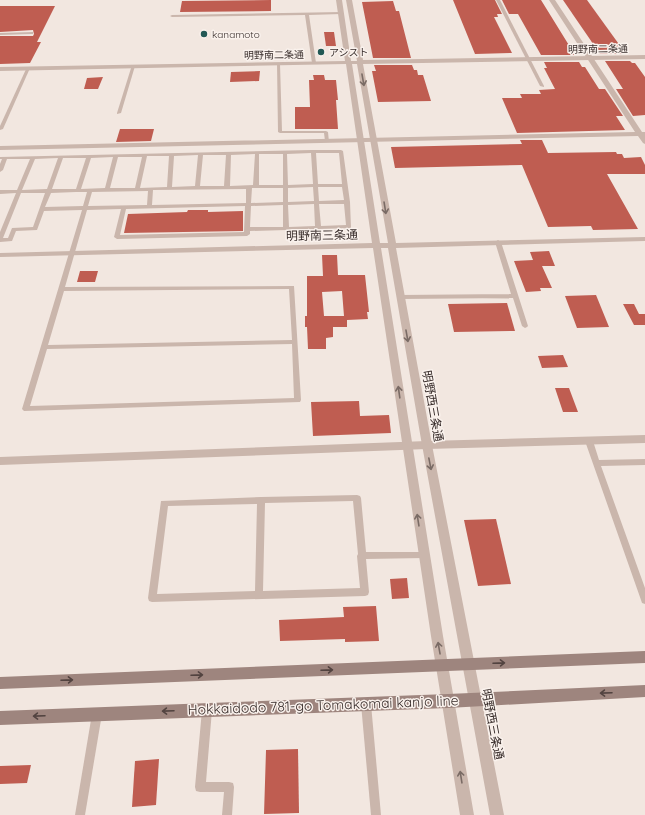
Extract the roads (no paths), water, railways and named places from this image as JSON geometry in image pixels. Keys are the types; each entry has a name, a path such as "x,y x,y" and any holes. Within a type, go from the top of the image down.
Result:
{"main road":[{"path":"0,683 645,657"},
{"name":"Hokkaidodo 781-go Tomakomai kanjo line","path":"0,718 448,701 645,691"}],"street":[{"path":"339,0 407,446 467,815"},
{"name":"明野西三条通","path":"349,0 400,297 497,815"},
{"path":"552,0 642,134 645,142"},
{"name":"明野南二条通","path":"0,69 645,57"},
{"path":"0,148 642,134"},
{"name":"明野南三条通","path":"0,255 645,239"},
{"path":"0,461 427,445 645,439"}],"lane":[{"path":"498,0 530,59 542,86"},
{"path":"172,16 341,13"},
{"path":"307,14 314,63"},
{"path":"0,34 32,33"},
{"path":"278,64 280,132 326,132 327,141"},
{"path":"119,113 133,66"},
{"path":"1,129 28,68"},
{"path":"313,151 318,227"},
{"path":"0,170 3,158 340,151 349,227 247,229"},
{"path":"285,152 286,228"},
{"path":"227,187 229,153"},
{"path":"256,153 256,187"},
{"path":"169,189 172,154"},
{"path":"197,188 201,154"},
{"path":"107,190 116,155"},
{"path":"137,189 145,155"},
{"path":"78,191 89,156"},
{"path":"33,157 0,240 10,240 14,229 35,229 61,157"},
{"path":"0,192 345,185"},
{"path":"124,207 117,237 247,234 249,187"},
{"path":"149,206 151,189"},
{"path":"61,289 292,287 298,400 26,410 44,347 61,289 72,253 90,190"},
{"path":"42,209 347,202"},
{"path":"498,242 526,326"},
{"path":"400,297 515,296"},
{"path":"44,347 294,342"},
{"path":"589,441 645,600"},
{"path":"597,463 645,462"},
{"path":"357,498 364,592 152,598 164,503 261,500 357,498"},
{"path":"259,595 261,500"},
{"path":"362,556 424,554"},
{"path":"366,704 376,815"},
{"path":"207,710 200,787 228,787 226,815"},
{"path":"80,815 97,714"}],"place":[{"name":"kanamoto","path":"204,34"},
{"name":"アシスト","path":"321,52"}]}
